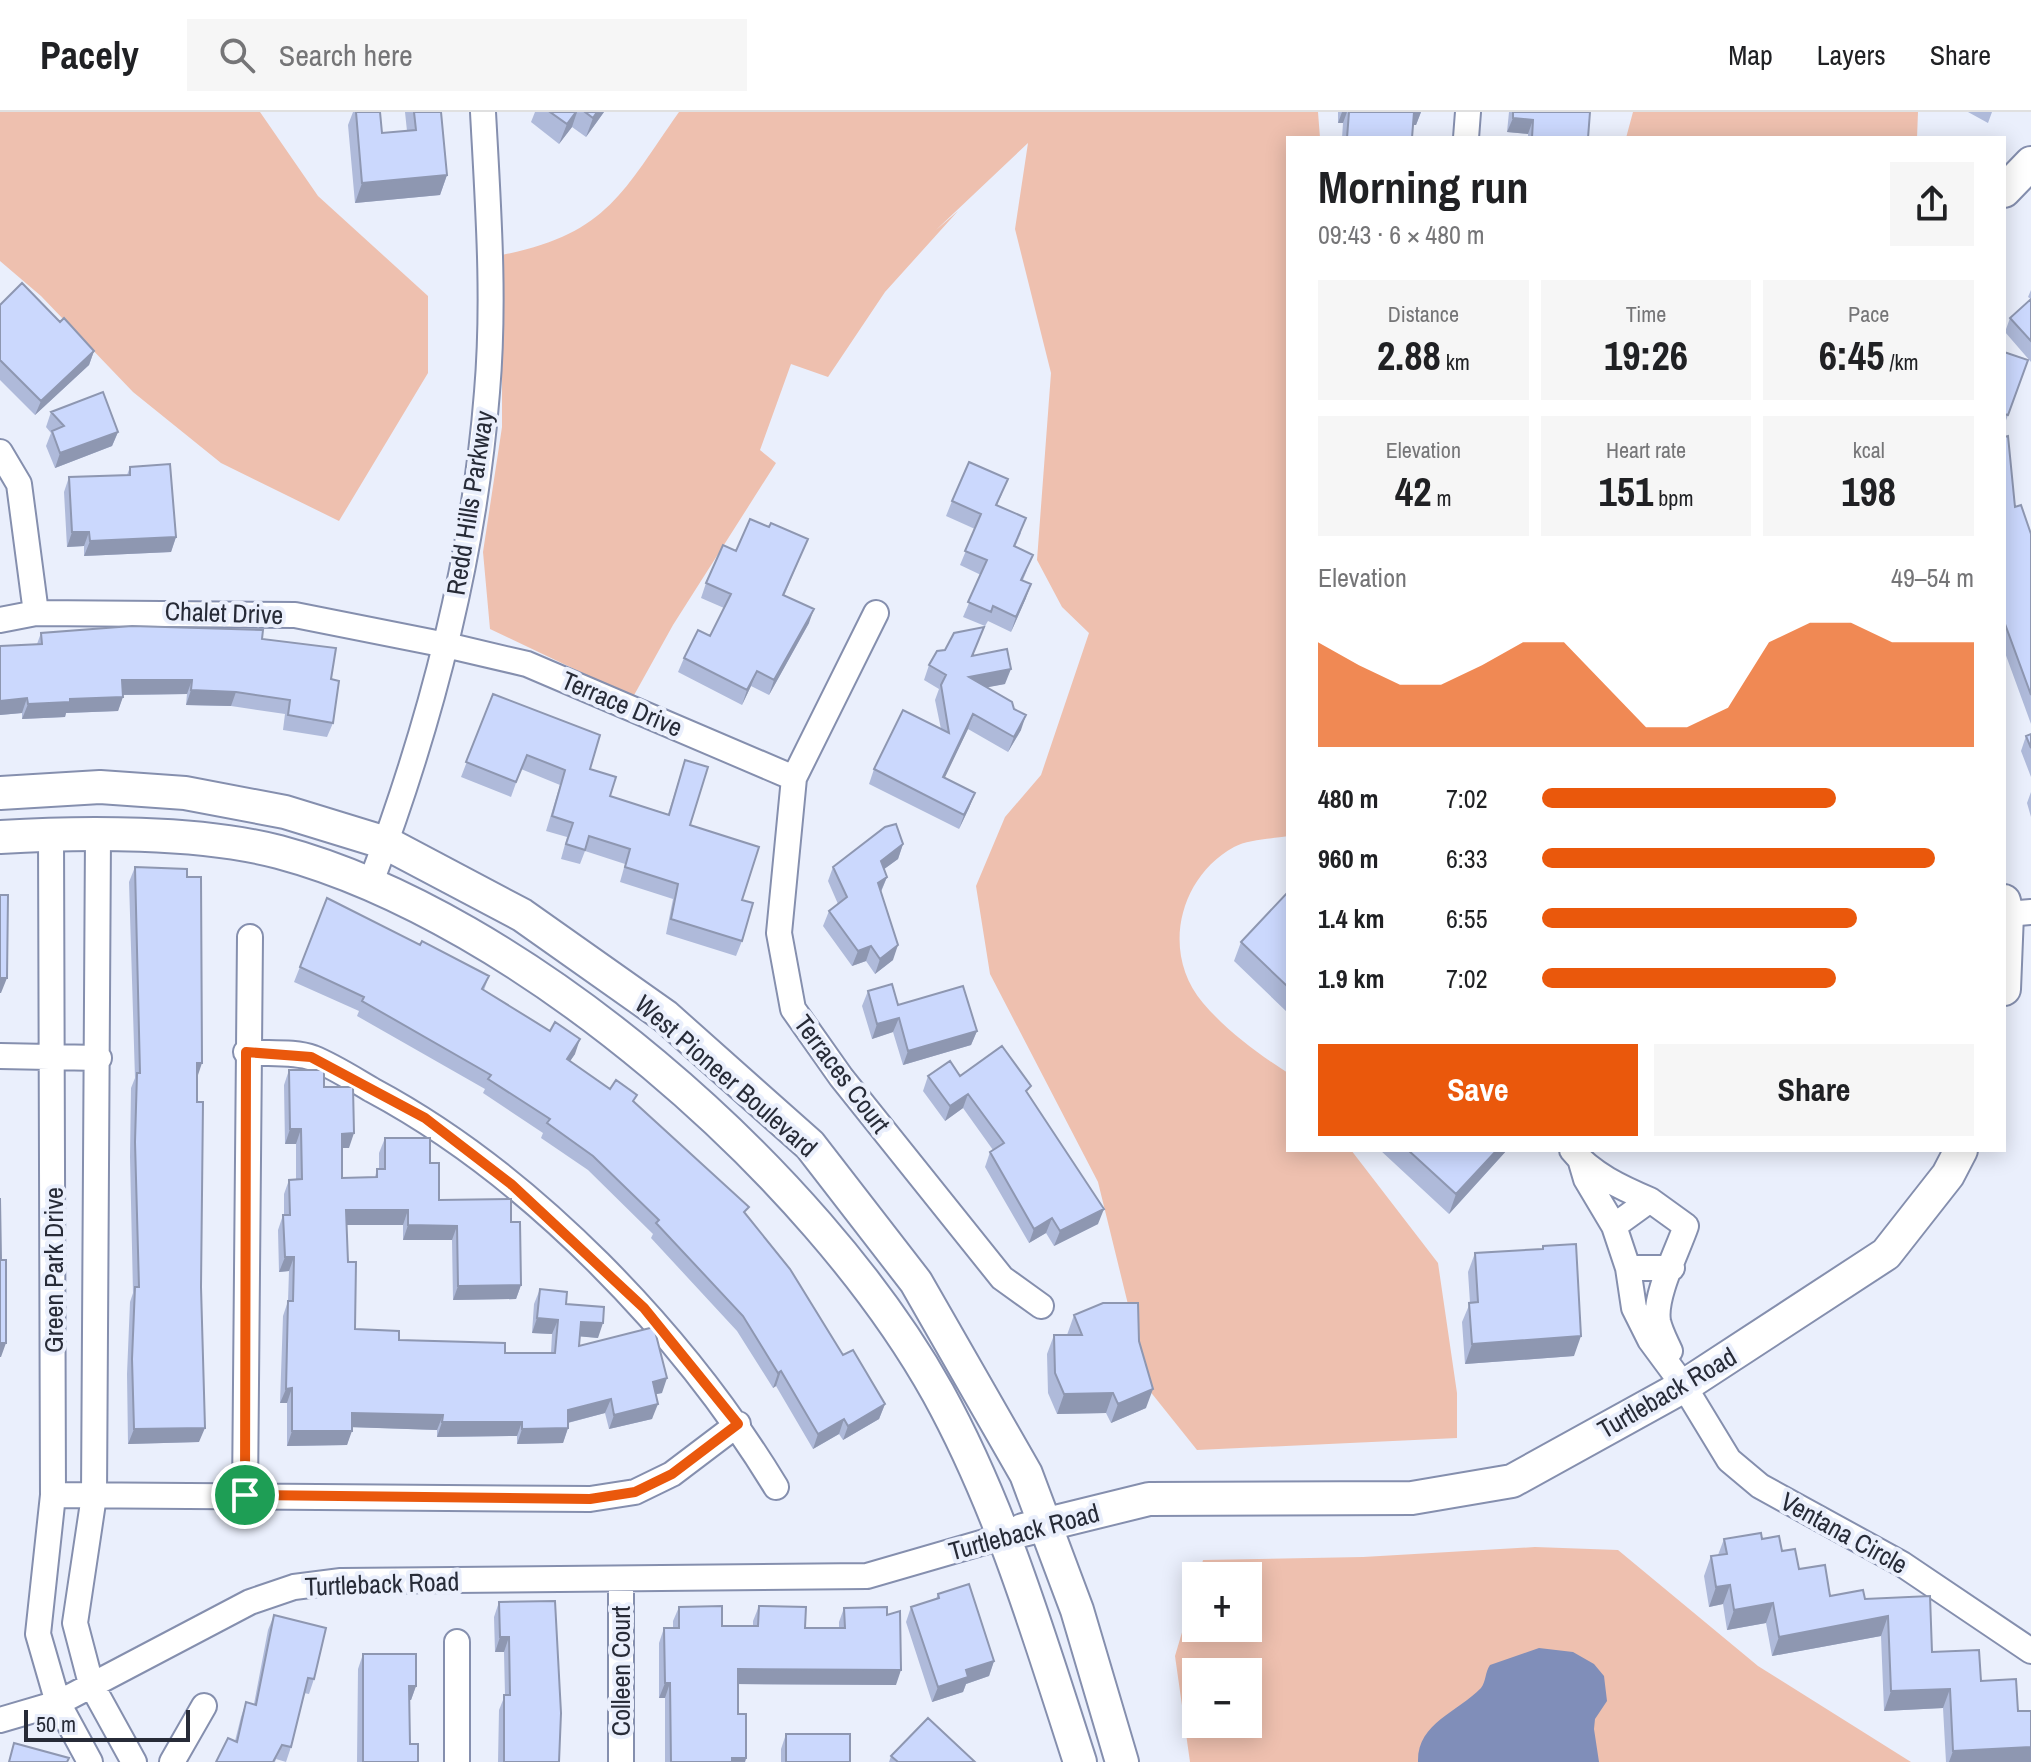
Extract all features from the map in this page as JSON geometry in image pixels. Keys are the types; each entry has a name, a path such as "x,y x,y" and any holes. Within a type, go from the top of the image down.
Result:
{"main road":[{"path":"2006,189 2031,163"},
{"name":"West Pioneer Boulevard","path":"0,793 100,787 185,793 285,812 386,843 522,915 665,1016 810,1145 916,1282 975,1379 1026,1474 1077,1610 1122,1762"},
{"name":"West Pioneer Boulevard","path":"0,837 51,834 174,837 276,851 371,882 436,915 542,980 640,1052 773,1174 870,1290 936,1390 977,1470 1005,1536 1080,1762"},
{"path":"2006,973 2014,909"},
{"name":"Turtleback Road","path":"1005,1536 1043,1523 1149,1499 1412,1498 1512,1481 1684,1386 1886,1254 1948,1175 1960,1152"}],"street":[{"name":"Redd Hills Parkway","path":"371,882 386,843 446,645 473,511 488,391 491,249 483,112"},
{"path":"1466,136 1468,112"},
{"path":"0,452 19,484 36,613"},
{"name":"Chalet Drive","path":"0,620 36,613 295,615 446,645"},
{"name":"Terraces Court","path":"876,613 794,778 779,933 793,1009 841,1077 1002,1278 1041,1306"},
{"name":"Terrace Drive","path":"446,645 527,664 794,778"},
{"name":"Green Park Drive","path":"51,834 55,1057 53,1495 38,1634 58,1703"},
{"name":"Green Park Drive","path":"91,1684 75,1623 94,1496 98,835"},
{"path":"245,1495 246,1052 250,937"},
{"path":"246,1052 311,1057 425,1118 511,1184 644,1308 738,1424 776,1487"},
{"path":"0,1056 99,1058"},
{"path":"1576,1155 1586,1179 1614,1226 1628,1268 1634,1308 1644,1330 1684,1386"},
{"path":"1576,1155 1620,1187 1650,1200 1686,1226 1672,1268 1658,1295 1658,1322 1684,1386"},
{"path":"1614,1226 1650,1200"},
{"path":"1628,1268 1672,1268"},
{"name":"Ventana Circle","path":"1684,1386 1729,1460 1760,1486 1902,1564 2031,1651"},
{"path":"53,1495 590,1499 635,1492 672,1474 738,1424"},
{"name":"Turtleback Road","path":"0,1720 58,1703 250,1602 294,1587 341,1581 867,1576 1005,1536"},
{"name":"Colleen Court","path":"621,1580 621,1762"},
{"path":"457,1642 457,1762"},
{"path":"91,1684 134,1762"},
{"path":"58,1703 90,1762"},
{"path":"172,1762 204,1706"}],"shaded area":[{"path":"0,112 260,112 318,196 428,296 428,373 339,521 221,463 133,392 41,296 0,261"},
{"path":"679,112 1318,112 1320,136 1286,136 1286,836 1240,844 1215,861 1200,878 1182,918 1182,962 1190,984 1203,1003 1243,1041 1286,1072 1286,1152 1353,1152 1438,1263 1457,1393 1457,1438 1197,1450 1149,1390 1098,1182 990,974 976,886 1005,817 1041,775 1089,633 1062,607 1037,560 1051,373 1015,229 1028,143 936,230 958,211 885,292 828,377 791,364 760,450 776,463 673,625 633,697 490,629 483,552 502,427 502,255 566,235 589,222 626,187"},
{"path":"1633,112 1918,112 1917,136 1627,136"},
{"path":"1535,1547 1618,1550 1758,1666 1911,1762 1190,1762 1187,1738 1262,1738 1262,1658 1182,1658 1182,1705 1175,1656 1182,1632 1182,1642 1262,1642 1262,1562 1203,1560 1363,1557"}],"water":[{"path":"1539,1648 1573,1652 1594,1664 1604,1676 1607,1701 1595,1719 1594,1729 1599,1762 1418,1762 1424,1737 1440,1719 1481,1688 1490,1665"}],"building":[{"path":"356,112 380,112 382,133 416,130 414,112 441,112 447,175 362,183"},
{"path":"550,112 576,112 567,124"},
{"path":"1349,112 1414,112 1412,136 1347,136"},
{"path":"1513,112 1590,112 1588,136 1532,136 1533,120 1513,118"},
{"path":"22,283 60,322 64,318 94,351 41,401 0,360 0,305"},
{"path":"2031,299 2031,341 2010,318"},
{"path":"2006,353 2028,360 2006,414"},
{"path":"103,392 118,432 60,453 52,431 64,426 51,412"},
{"path":"2006,436 2015,507 2021,505 2031,534 2031,695 2006,627"},
{"path":"969,462 1008,479 996,505 1026,518 1014,546 1033,555 1021,580 1031,584 1016,617 993,606 991,612 968,602 987,560 965,551 981,514 952,501"},
{"path":"170,464 176,537 90,541 89,532 72,532 69,477 130,475 130,467"},
{"path":"750,519 769,527 771,523 808,539 783,595 814,609 774,680 757,671 747,690 684,658 698,630 710,636 731,594 706,583 723,545 736,551"},
{"path":"132,626 263,630 262,639 336,648 331,679 339,681 333,723 288,715 290,700 236,692 191,690 192,680 122,680 123,697 28,704 27,698 0,701 0,646 42,644 41,633"},
{"path":"984,627 972,656 1007,649 1011,669 969,677 1012,702 1014,709 1026,715 1014,737 973,714 943,777 975,793 964,815 874,769 903,710 949,733 941,685 946,675 929,665 937,651 945,650 954,633"},
{"path":"493,694 600,735 590,769 616,777 610,796 669,815 685,760 708,767 690,825 759,847 742,900 753,903 742,941 671,919 678,884 625,867 630,849 589,836 585,850 566,844 573,823 552,816 565,770 527,755 516,782 466,762"},
{"path":"896,824 903,844 881,861 887,877 878,883 898,945 880,959 871,946 858,951 829,911 847,897 833,867 885,827"},
{"path":"135,867 187,869 187,877 201,877 202,1063 197,1063 197,1102 203,1102 201,1287 205,1428 134,1429 132,1359 135,1287 139,1287 135,1142 137,1073 140,1073"},
{"path":"1286,894 1286,985 1241,942"},
{"path":"0,895 8,895 7,978 0,978"},
{"path":"327,898 420,945 422,941 489,976 482,989 550,1031 555,1022 580,1039 567,1059 610,1089 616,1080 637,1095 633,1101 749,1207 744,1212 790,1269 843,1355 853,1350 885,1404 848,1426 844,1419 818,1434 781,1371 778,1373 743,1316 656,1223 659,1220 593,1156 547,1123 550,1119 488,1079 491,1075 362,1001 364,997 300,967"},
{"path":"892,984 898,1005 963,986 977,1031 908,1051 899,1018 877,1024 868,991"},
{"path":"1002,1046 1031,1086 1026,1091 1104,1209 1060,1231 1052,1218 1034,1229 990,1152 1004,1143 968,1094 950,1106 928,1076 950,1061 960,1076"},
{"path":"289,1070 324,1070 324,1087 353,1087 354,1133 342,1134 342,1178 377,1177 377,1169 385,1169 385,1138 430,1138 430,1163 439,1163 439,1200 511,1199 511,1222 520,1222 521,1285 458,1286 457,1226 408,1225 408,1210 346,1210 348,1262 356,1262 355,1329 399,1331 399,1340 505,1343 505,1353 555,1353 558,1320 537,1318 540,1289 567,1292 566,1304 604,1307 603,1323 581,1322 579,1346 654,1327 667,1378 653,1382 658,1404 614,1415 611,1399 568,1410 568,1428 522,1429 522,1422 442,1422 443,1415 352,1413 352,1431 292,1431 292,1388 286,1389 288,1301 293,1301 294,1257 285,1257 283,1215 290,1215 289,1180 302,1179 301,1129 290,1129"},
{"path":"1410,1152 1495,1152 1456,1194"},
{"path":"0,1198 1,1260 6,1260 6,1343 0,1343"},
{"path":"1576,1244 1581,1336 1472,1344 1469,1303 1478,1302 1475,1253"},
{"path":"1103,1303 1138,1303 1139,1341 1153,1389 1118,1404 1113,1393 1064,1394 1055,1373 1054,1335 1082,1335 1074,1315"},
{"path":"1761,1533 1762,1539 1779,1536 1782,1551 1795,1549 1799,1569 1825,1565 1830,1596 1863,1590 1865,1599 1930,1596 1932,1652 1979,1650 1981,1681 2016,1679 2018,1711 2031,1711 2031,1747 1953,1751 1950,1689 1891,1691 1888,1616 1779,1637 1773,1603 1734,1610 1730,1585 1716,1587 1711,1556 1727,1554 1724,1539"},
{"path":"969,1584 994,1661 966,1670 968,1677 938,1687 911,1607"},
{"path":"555,1601 561,1713 559,1762 504,1762 504,1695 510,1695 509,1637 500,1637 499,1602"},
{"path":"722,1606 722,1626 758,1626 759,1606 806,1607 805,1628 845,1628 844,1608 887,1607 887,1615 900,1611 901,1670 738,1669 738,1714 746,1714 746,1758 732,1758 732,1762 671,1762 670,1683 665,1683 664,1628 679,1628 679,1607"},
{"path":"274,1615 326,1628 314,1679 308,1678 291,1747 282,1745 273,1762 216,1762 228,1738 237,1742 246,1702 256,1705"},
{"path":"363,1654 416,1654 416,1686 409,1686 410,1744 418,1744 418,1762 363,1762"},
{"path":"928,1718 975,1762 898,1762 891,1756"},
{"path":"786,1734 850,1734 850,1762 786,1762"},
{"path":"14,1743 69,1758 67,1762 9,1762"}],"route":[{"path":"246,1052 311,1057 425,1118 511,1184 644,1308 738,1424 672,1474 635,1492 590,1499 245,1495 246,1052"}]}
